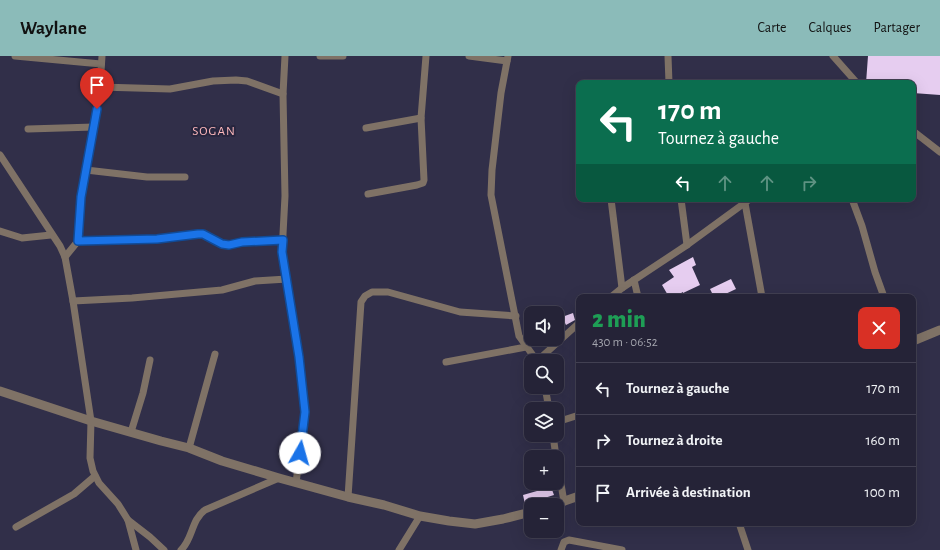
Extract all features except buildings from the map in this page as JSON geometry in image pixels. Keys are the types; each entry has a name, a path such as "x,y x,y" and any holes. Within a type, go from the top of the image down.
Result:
{"street":[{"path":"16,56 102,60 100,87 94,127 81,197 78,241 65,257"},
{"path":"285,56 283,94 285,196 282,252 299,357 305,412 296,483"},
{"path":"320,56 343,56"},
{"path":"368,194 423,183 421,118 426,56"},
{"path":"469,56 507,58 492,170 491,195 519,336 532,354"},
{"path":"668,56 669,80"},
{"path":"833,56 854,80"},
{"path":"100,87 170,89 214,81 236,80 247,81 283,94"},
{"path":"366,128 421,118"},
{"path":"28,129 94,127"},
{"path":"916,133 940,152"},
{"path":"0,155 51,235 60,246 65,257 92,421 90,458 98,483 118,504 128,520 136,550"},
{"path":"86,170 147,177 185,177"},
{"path":"611,202 622,288"},
{"path":"681,202 687,245"},
{"path":"615,294 747,202"},
{"path":"748,202 762,294"},
{"path":"853,202 883,294"},
{"path":"0,231 22,238 51,235"},
{"path":"78,241 157,239 198,234 203,234 222,244 229,245 242,242 283,240"},
{"path":"73,301 132,298 222,290 255,281 287,279"},
{"path":"634,280 637,294"},
{"path":"348,498 361,302 365,296 372,292 388,292 460,312 516,316"},
{"path":"545,354 576,326"},
{"path":"916,340 940,330"},
{"path":"446,362 526,347"},
{"path":"189,448 215,354"},
{"path":"131,432 143,393 150,360"},
{"path":"0,391 92,421 189,448 222,461 279,478 348,498 384,505 420,516 475,524 524,514"},
{"path":"564,420 576,416"},
{"path":"16,527 74,494 95,476"},
{"path":"181,550 185,546 197,517 205,510 279,478"},
{"path":"564,502 576,497"},
{"path":"400,550 420,516"},
{"path":"128,520 164,550"},
{"path":"740,526 748,550"},
{"path":"561,550 564,542 570,540 622,550"}],"district":[{"name":"SOGAN","path":"214,130"}],"route":[{"path":"97,109 81,197 78,241 157,239 198,234 203,234 222,244 229,245 242,242 283,240 282,252 299,357 305,412 300,453"}]}
